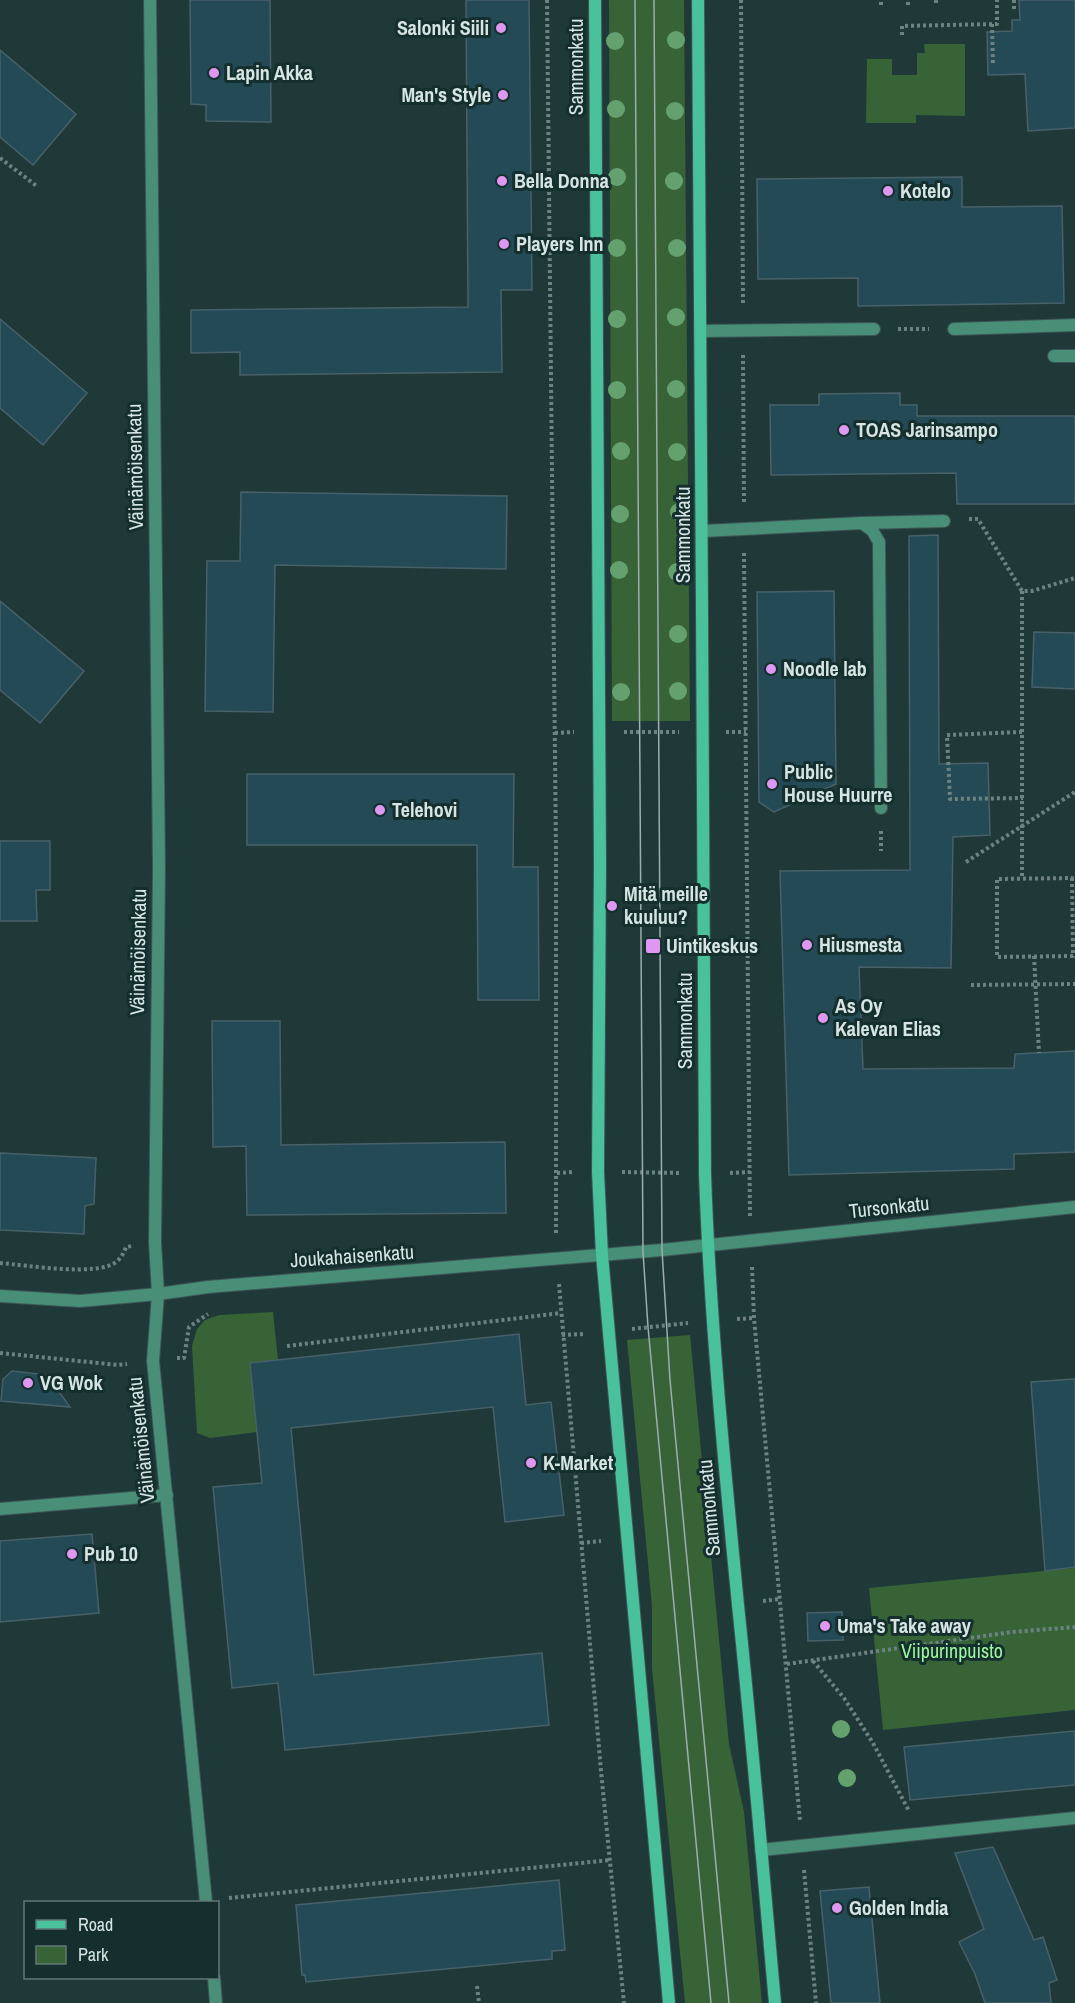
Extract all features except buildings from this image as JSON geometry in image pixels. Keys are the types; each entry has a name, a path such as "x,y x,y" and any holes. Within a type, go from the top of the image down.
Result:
{"main road":[{"name":"Sammonkatu","path":"595,0 600,865 598,1172 602,1255 669,2003"},
{"name":"Sammonkatu","path":"698,0 707,1245 712,1321 775,2003"}],"street":[{"name":"Väinämöisenkatu","path":"150,0 159,868 155,1242 158,1294 153,1361 206,1901"},
{"path":"954,328 1075,325"},
{"path":"701,331 874,328"},
{"path":"1054,356 1075,356"},
{"path":"703,531 944,520"},
{"path":"862,523 872,530 879,542 881,808"},
{"name":"Tursonkatu","path":"707,1245 1075,1207"},
{"name":"Joukahaisenkatu","path":"0,1296 80,1300 707,1245"},
{"path":"0,1509 166,1495"},
{"path":"761,1851 1075,1818"},
{"path":"214,1979 216,2003"}],"path":[{"path":"547,0 555,732 556,1227"},
{"path":"741,0 749,1200"},
{"path":"902,35 902,26 997,24 997,0"},
{"path":"1014,0 1014,10"},
{"path":"992,24 993,66"},
{"path":"0,158 38,187"},
{"path":"874,328 954,328"},
{"path":"978,519 1022,591 1022,879"},
{"path":"1022,591 1032,591 1075,578"},
{"path":"555,732 746,732"},
{"path":"1022,732 947,735 950,799 1023,798"},
{"path":"966,862 1075,792"},
{"path":"1072,878 1073,956 1034,956 997,957 996,879 1072,878"},
{"path":"1034,956 1038,1053"},
{"path":"970,986 1075,984"},
{"path":"556,1173 750,1172"},
{"path":"0,1263 92,1270"},
{"path":"753,1274 754,1318 816,2003"},
{"path":"548,1285 559,1285 624,2003"},
{"path":"0,1353 118,1365 184,1358 189,1327 210,1313"},
{"path":"287,1346 561,1313"},
{"path":"562,1335 754,1318"},
{"path":"581,1543 601,1540"},
{"path":"760,1601 780,1599"},
{"path":"787,1664 1012,1632 1075,1627"},
{"path":"813,1660 844,1698 873,1743 921,1834"},
{"path":"228,1898 611,1860"},
{"path":"477,1986 479,2003"}],"green space":[{"path":"609,0 684,0 690,721 612,721"},
{"path":"924,44 965,44 965,116 916,115 916,123 866,123 867,59 892,59 892,75 917,75 917,53 925,53"},
{"path":"273,1312 278,1360 250,1363 257,1432 210,1438 197,1433 192,1346 197,1329 205,1320 219,1315"},
{"path":"690,1335 729,1744 744,1812 762,2003 685,2003 652,1669 652,1606 627,1340"},
{"name":"Viipurinpuisto","path":"1075,1568 1075,1710 883,1730 869,1588"}],"tram line":[{"path":"635,0 643,1252 711,2003"},
{"path":"654,0 662,1250 670,1380 729,2003"}],"place":[{"name":"Salonki Siili","path":"501,28"},
{"name":"Lapin Akka","path":"214,73"},
{"name":"Man's Style","path":"503,95"},
{"name":"Bella Donna","path":"502,181"},
{"name":"Kotelo","path":"888,191"},
{"name":"Players Inn","path":"504,244"},
{"name":"TOAS Jarinsampo","path":"844,430"},
{"name":"Noodle lab","path":"771,669"},
{"name":"Public House Huurre","path":"772,784"},
{"name":"Telehovi","path":"380,810"},
{"name":"Mitä meille kuuluu?","path":"612,906"},
{"name":"Hiusmesta","path":"807,945"},
{"name":"Uintikeskus","path":"653,946"},
{"name":"As Oy Kalevan Elias","path":"823,1018"},
{"name":"VG Wok","path":"28,1383"},
{"name":"K-Market","path":"531,1463"},
{"name":"Pub 10","path":"72,1554"},
{"name":"Uma's Take away","path":"825,1626"},
{"name":"Golden India","path":"837,1908"}]}
